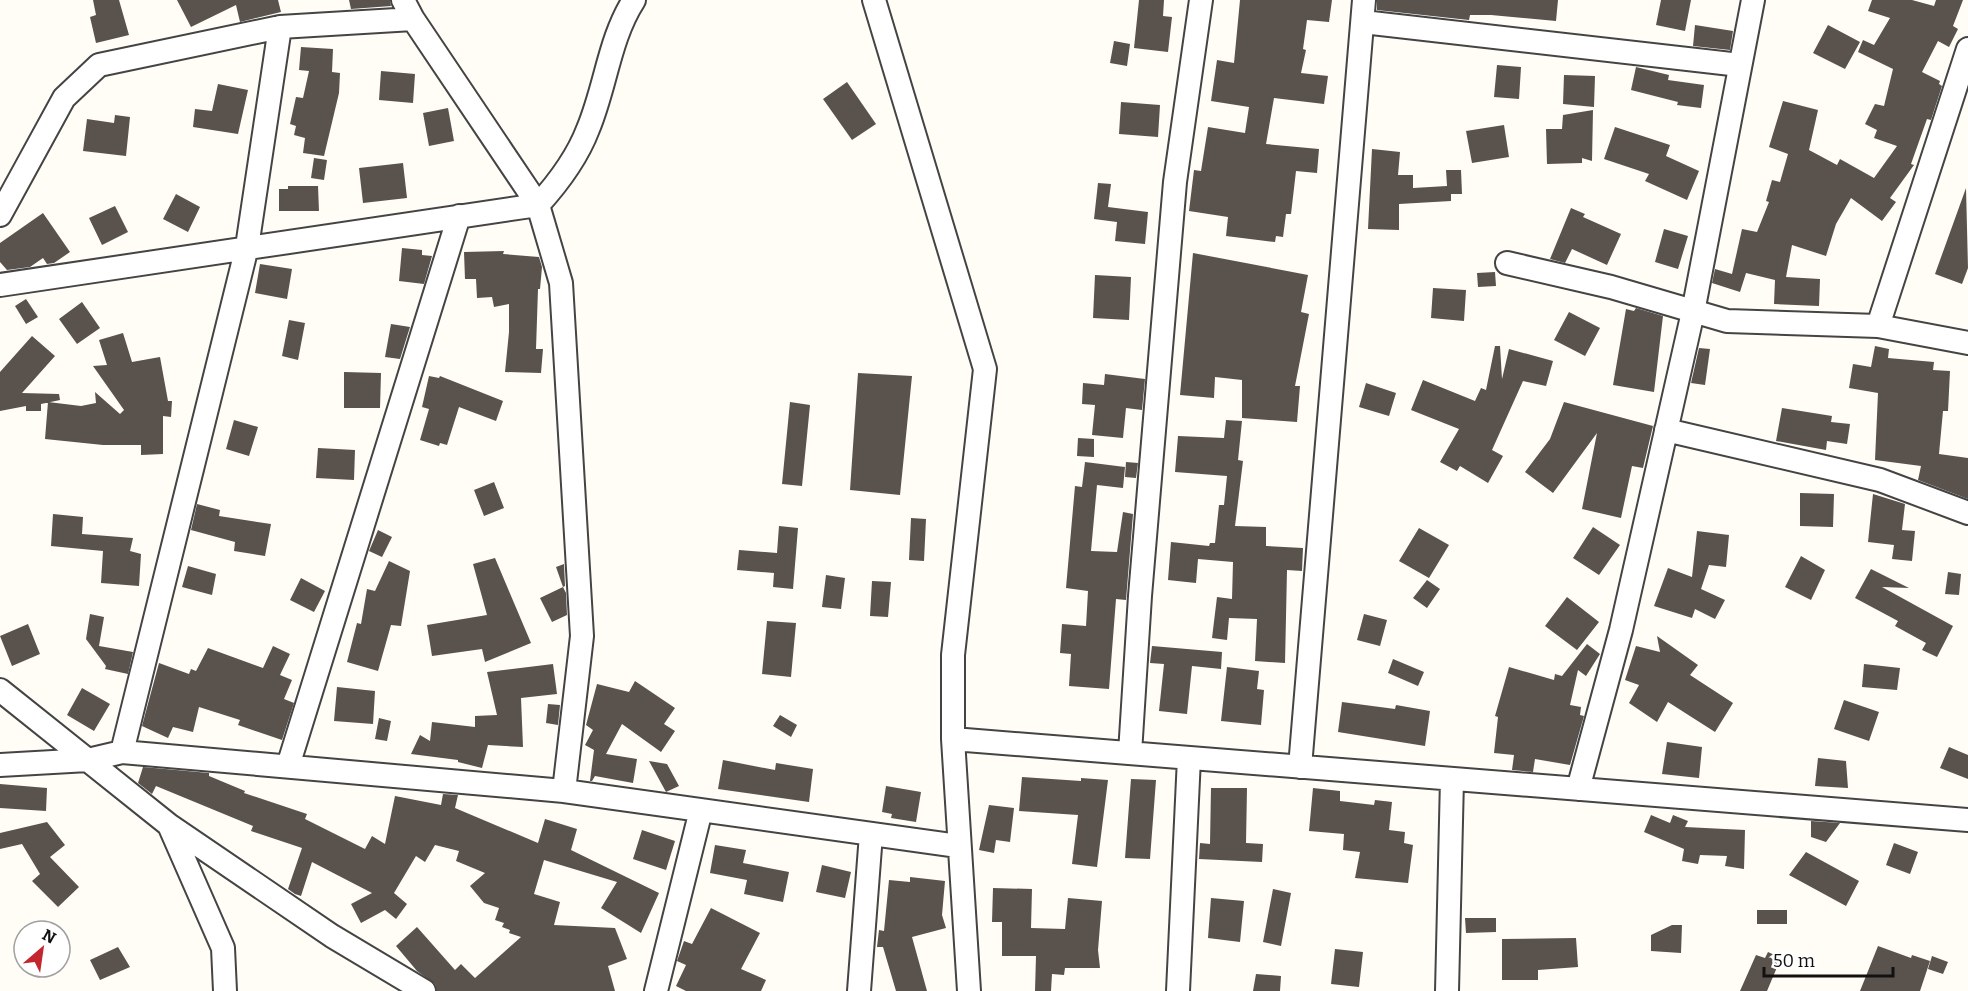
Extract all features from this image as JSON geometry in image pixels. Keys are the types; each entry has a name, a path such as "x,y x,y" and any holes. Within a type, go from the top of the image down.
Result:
{"street":[{"path":"0,285 538,205 561,180 588,130 621,21 634,0"},
{"path":"874,0 985,369 953,656 953,738 958,846 969,991"},
{"path":"1130,753 1140,596 1175,182 1201,0"},
{"path":"1578,789 1621,630 1693,312 1753,0"},
{"path":"0,215 64,98 99,65 280,27 408,9 538,205 561,283 582,636 564,791"},
{"path":"1300,766 1364,11 1740,65"},
{"path":"122,752 247,247 280,27"},
{"path":"1878,326 1968,49"},
{"path":"288,766 459,216"},
{"path":"1507,263 1611,287 1727,321 1878,326 1968,343"},
{"path":"1666,430 1880,480 1968,513"},
{"path":"0,690 169,825 332,936 424,991"},
{"path":"953,738 1968,820"},
{"path":"0,765 88,760 122,752 288,766 564,791 958,846"},
{"path":"1178,991 1189,758"},
{"path":"1448,991 1452,779"},
{"path":"656,991 701,810"},
{"path":"169,825 223,948 225,991"},
{"path":"859,991 871,834"}],"building":[{"path":"93,0 119,0 129,35 96,43 90,17 96,15"},
{"path":"177,0 278,0 281,12 240,22 236,5 191,27"},
{"path":"349,0 390,0 391,6 351,9"},
{"path":"1139,0 1164,0 1163,16 1172,17 1168,52 1134,48"},
{"path":"1240,0 1332,0 1329,22 1307,20 1303,49 1306,50 1301,73 1328,76 1324,104 1274,98 1266,144 1319,149 1317,173 1296,171 1291,214 1286,214 1283,237 1276,236 1275,242 1226,236 1228,217 1189,211 1194,170 1201,171 1208,127 1245,133 1249,107 1211,101 1217,60 1234,63"},
{"path":"1377,0 1558,0 1556,21 1491,15 1470,15 1469,20 1377,10"},
{"path":"1661,0 1691,0 1685,31 1656,25"},
{"path":"1872,0 1912,0 1934,6 1936,0 1963,0 1953,26 1958,29 1949,47 1938,41 1922,72 1940,81 1939,84 1942,86 1931,120 1927,119 1911,164 1914,165 1890,198 1896,202 1882,221 1851,198 1836,224 1826,256 1792,245 1786,277 1820,279 1819,306 1774,304 1775,280 1746,273 1740,292 1712,283 1715,269 1732,274 1742,229 1757,232 1769,202 1766,201 1772,180 1780,182 1788,154 1769,147 1783,101 1818,110 1809,150 1837,165 1840,159 1874,178 1897,146 1874,138 1877,130 1865,124 1875,104 1884,106 1893,69 1858,52 1863,40 1874,45 1890,18 1868,11"},
{"path":"1695,25 1733,31 1730,50 1693,46"},
{"path":"1828,25 1860,42 1845,69 1813,53"},
{"path":"1114,41 1130,44 1127,66 1110,63"},
{"path":"301,47 333,49 332,72 340,73 339,93 324,156 303,153 305,138 294,135 296,126 290,124 296,97 303,98 309,71 299,70"},
{"path":"1497,65 1521,67 1519,99 1494,97"},
{"path":"1636,67 1669,75 1668,80 1704,85 1701,108 1677,105 1678,102 1631,90"},
{"path":"381,71 415,74 413,103 379,100"},
{"path":"1564,75 1595,76 1594,107 1563,104"},
{"path":"847,82 876,124 852,140 823,99"},
{"path":"218,84 248,90 238,134 193,127 195,109 212,111"},
{"path":"1121,102 1160,105 1158,137 1119,134"},
{"path":"448,108 454,141 429,146 423,113"},
{"path":"1593,110 1592,161 1582,158 1582,163 1547,164 1546,129 1562,129 1563,115"},
{"path":"115,115 130,117 126,156 83,151 87,119 114,123"},
{"path":"1504,125 1509,157 1472,163 1466,131"},
{"path":"1615,127 1670,145 1666,156 1699,171 1687,200 1645,181 1649,174 1604,159"},
{"path":"1372,149 1400,152 1398,175 1413,175 1413,188 1447,186 1446,170 1461,170 1462,194 1451,194 1451,201 1399,204 1399,230 1368,229"},
{"path":"314,158 327,160 324,180 311,178"},
{"path":"403,163 407,198 363,203 359,168"},
{"path":"1098,183 1111,184 1108,207 1148,212 1145,244 1115,241 1117,222 1094,219"},
{"path":"288,186 318,186 319,211 279,211 279,189 288,189"},
{"path":"1966,188 1968,268 1962,284 1935,274"},
{"path":"176,194 200,207 188,232 163,219"},
{"path":"115,206 128,232 102,245 89,218"},
{"path":"1571,208 1585,214 1583,217 1621,234 1607,265 1572,249 1565,263 1550,259"},
{"path":"43,213 70,252 54,263 47,264 43,258 30,267 7,270 0,262 0,243"},
{"path":"1664,229 1688,236 1678,269 1655,262"},
{"path":"402,248 422,250 422,255 432,256 424,284 399,281"},
{"path":"504,251 503,254 539,257 542,267 540,289 538,289 536,349 543,349 541,373 505,372 509,304 494,307 492,297 477,298 476,279 465,279 464,252"},
{"path":"1193,253 1308,275 1301,312 1309,314 1295,386 1300,386 1297,422 1242,418 1242,380 1215,377 1214,398 1180,395"},
{"path":"260,264 292,269 287,299 255,293"},
{"path":"1495,272 1496,286 1478,287 1477,273"},
{"path":"1095,275 1131,277 1129,320 1093,318"},
{"path":"1433,288 1466,290 1464,321 1431,318"},
{"path":"26,299 38,317 26,324 15,306"},
{"path":"82,302 100,328 77,344 59,319"},
{"path":"1636,308 1663,316 1654,392 1613,385 1626,309 1634,311"},
{"path":"1569,312 1600,328 1585,356 1554,340"},
{"path":"289,320 305,323 298,360 282,356"},
{"path":"391,324 410,327 400,359 385,357"},
{"path":"123,333 132,362 160,357 168,401 172,401 171,417 163,416 163,454 141,455 141,445 103,445 45,439 48,402 81,406 96,403 95,392 120,414 124,410 93,366 107,365 99,340"},
{"path":"32,336 55,356 22,393 59,394 60,400 41,404 41,411 26,411 26,406 0,411 0,372"},
{"path":"1495,346 1500,346 1502,379 1509,349 1553,361 1546,386 1523,381 1492,450 1503,456 1488,483 1460,466 1457,471 1440,462 1459,429 1411,410 1423,380 1475,401 1481,388 1486,390"},
{"path":"1875,346 1889,349 1888,358 1934,362 1933,370 1950,371 1948,411 1943,411 1939,454 1968,458 1968,499 1918,480 1921,466 1875,460 1878,393 1849,388 1853,364 1871,367"},
{"path":"1699,348 1710,349 1705,385 1691,383"},
{"path":"344,372 381,373 380,408 344,408"},
{"path":"858,373 912,376 900,495 850,490"},
{"path":"1105,374 1145,379 1142,410 1126,408 1123,438 1092,435 1095,405 1082,404 1083,383 1104,385"},
{"path":"429,376 439,378 440,376 503,401 496,421 459,407 447,445 440,443 439,446 420,440 429,409 422,407"},
{"path":"1366,383 1396,393 1389,416 1359,407"},
{"path":"790,402 810,405 802,486 782,484"},
{"path":"1564,402 1653,426 1643,468 1632,466 1621,518 1582,509 1597,433 1553,493 1525,472 1550,439"},
{"path":"1782,408 1832,416 1831,422 1850,424 1847,444 1827,441 1826,450 1776,441"},
{"path":"234,420 258,427 249,456 226,449"},
{"path":"1226,420 1242,421 1238,460 1243,461 1235,526 1266,527 1266,546 1303,548 1302,571 1287,570 1285,663 1255,661 1257,619 1229,618 1227,640 1212,638 1217,597 1232,599 1233,562 1198,559 1196,583 1168,580 1171,542 1209,546 1210,543 1215,543 1219,505 1224,505 1227,476 1175,472 1178,436 1224,438"},
{"path":"1078,438 1094,439 1094,457 1077,456"},
{"path":"318,448 355,450 354,480 316,478"},
{"path":"1085,462 1125,467 1123,488 1097,485 1091,551 1117,552 1123,512 1133,514 1126,600 1116,599 1109,689 1069,686 1071,654 1060,653 1062,624 1086,626 1088,591 1066,588 1075,486 1082,487"},
{"path":"1126,462 1138,463 1136,478 1125,477"},
{"path":"494,482 504,508 484,516 474,490"},
{"path":"1800,493 1834,494 1833,527 1800,526"},
{"path":"1873,494 1905,504 1902,530 1915,531 1912,561 1892,559 1894,545 1868,542"},
{"path":"197,504 220,510 219,516 271,524 265,556 234,551 235,542 191,530"},
{"path":"53,514 83,517 82,534 133,538 130,551 141,554 139,586 101,583 103,551 51,546"},
{"path":"911,518 926,519 924,561 909,560"},
{"path":"779,526 798,528 793,589 773,587 774,573 737,570 739,550 777,553"},
{"path":"1593,527 1620,545 1599,575 1573,558"},
{"path":"1419,528 1449,545 1429,578 1399,561"},
{"path":"378,530 392,537 382,557 369,551"},
{"path":"1697,531 1729,535 1726,567 1709,565 1701,589 1725,600 1715,619 1695,609 1692,618 1654,606 1668,568 1692,577"},
{"path":"1801,556 1825,570 1811,600 1785,587"},
{"path":"495,558 531,643 485,662 482,649 432,656 427,625 487,615 473,564"},
{"path":"389,561 410,571 401,626 391,625 378,671 347,662 357,623 361,624 367,589 375,591"},
{"path":"564,564 565,586 563,587 556,567"},
{"path":"188,566 216,574 212,595 182,587"},
{"path":"1871,569 1909,588 1882,587 1953,626 1937,657 1922,650 1926,643 1895,626 1898,621 1855,598"},
{"path":"1948,572 1961,574 1959,595 1945,594"},
{"path":"826,575 845,578 841,609 822,607"},
{"path":"301,578 325,591 314,612 290,600"},
{"path":"1427,580 1440,589 1427,608 1413,598"},
{"path":"872,581 891,582 888,617 870,616"},
{"path":"563,587 566,593 567,615 552,622 540,598"},
{"path":"1567,597 1599,622 1577,650 1545,626"},
{"path":"90,614 104,617 99,646 133,652 128,674 105,669 106,666 86,639"},
{"path":"1364,614 1387,620 1380,646 1357,640"},
{"path":"767,621 796,623 791,677 762,674"},
{"path":"28,624 40,654 12,666 0,636"},
{"path":"1657,636 1698,665 1690,675 1733,703 1715,732 1668,702 1657,722 1629,703 1639,685 1625,680 1636,646 1660,652"},
{"path":"1587,644 1600,654 1586,676 1578,670 1570,705 1581,707 1580,715 1584,716 1570,765 1535,759 1533,772 1512,770 1514,755 1494,753 1498,717 1495,716 1509,667 1554,680 1555,674 1562,676"},
{"path":"273,646 290,654 280,675 292,680 284,699 294,703 282,740 238,725 240,720 199,707 193,732 173,727 168,738 142,726 159,663 189,674 191,669 196,671 208,648 263,668"},
{"path":"1152,646 1222,652 1221,669 1192,666 1187,714 1159,711 1164,664 1150,663"},
{"path":"1393,659 1424,672 1418,686 1388,673"},
{"path":"553,664 557,694 521,698 523,747 488,745 482,768 458,762 458,760 411,754 420,735 430,741 432,722 475,727 475,716 497,715 487,672"},
{"path":"1864,664 1900,668 1897,690 1862,687"},
{"path":"1227,667 1259,671 1257,689 1264,690 1261,725 1221,721"},
{"path":"635,681 675,708 664,724 675,731 661,752 622,724 606,754 637,759 633,783 595,776 590,781 594,750 585,745 593,730 586,725 597,684 629,692"},
{"path":"337,687 375,691 373,724 334,721"},
{"path":"82,688 110,704 94,731 67,715"},
{"path":"1844,700 1879,712 1869,741 1834,729"},
{"path":"1342,702 1395,709 1396,705 1430,711 1425,746 1338,732"},
{"path":"548,704 560,705 558,725 546,723"},
{"path":"780,715 797,725 791,737 773,726"},
{"path":"379,718 391,721 387,741 375,739"},
{"path":"1667,742 1702,747 1699,778 1662,774"},
{"path":"1949,747 1968,755 1968,779 1940,768"},
{"path":"1818,758 1846,761 1848,788 1815,786"},
{"path":"723,760 775,770 776,763 813,769 809,802 718,789"},
{"path":"649,761 667,764 679,786 666,792"},
{"path":"143,767 209,773 209,776 245,791 244,793 307,814 305,819 365,849 372,836 385,844 395,796 441,805 443,794 458,795 455,808 538,843 545,819 577,829 571,850 659,893 641,933 601,908 617,882 544,860 534,894 560,902 554,925 615,928 627,959 608,966 615,991 437,991 435,984 417,971 396,946 417,927 455,970 461,964 475,978 521,937 509,933 510,930 502,927 504,923 495,920 499,908 484,903 470,886 485,873 456,861 459,851 435,845 425,862 416,856 394,893 407,904 396,919 385,910 361,923 351,904 372,893 312,862 301,896 295,894 288,889 302,848 251,831 253,826 156,786 152,794 138,783"},
{"path":"1022,777 1081,781 1081,778 1108,780 1097,867 1072,864 1078,815 1019,811"},
{"path":"1131,779 1156,780 1150,859 1125,858"},
{"path":"0,784 47,788 46,811 0,808"},
{"path":"886,786 921,792 916,822 891,818 892,814 882,812"},
{"path":"1211,788 1247,788 1246,843 1263,844 1262,862 1199,859 1200,843 1210,844"},
{"path":"1313,788 1340,791 1340,801 1374,805 1375,800 1392,802 1389,830 1405,832 1404,843 1413,845 1408,883 1355,878 1360,852 1343,850 1344,834 1309,831"},
{"path":"989,805 1014,808 1010,842 996,840 994,853 979,850"},
{"path":"1651,815 1670,823 1673,815 1688,821 1685,827 1745,830 1744,869 1725,866 1727,856 1700,855 1698,864 1682,861 1684,849 1644,832"},
{"path":"1811,821 1840,823 1826,842 1811,837"},
{"path":"47,822 65,845 50,857 79,887 58,907 32,881 40,874 22,844 0,849 0,833"},
{"path":"642,830 675,841 666,870 633,859"},
{"path":"1894,843 1918,852 1910,874 1886,865"},
{"path":"715,845 746,850 743,863 789,872 783,902 744,894 747,880 710,873"},
{"path":"1806,852 1859,881 1846,906 1789,875"},
{"path":"822,865 851,872 845,898 816,892"},
{"path":"910,877 945,881 942,915 946,928 912,937 927,991 896,991 883,947 877,947 879,930 884,931 889,880 910,882"},
{"path":"993,888 1032,889 1031,928 1065,929 1068,898 1102,901 1098,950 1100,968 1065,968 1064,975 1052,974 1051,991 1035,991 1036,956 1002,956 1002,922 992,922"},
{"path":"1273,889 1291,893 1281,946 1263,942"},
{"path":"1211,898 1244,901 1240,942 1208,938"},
{"path":"711,908 760,933 741,969 766,980 761,991 686,991 676,986 686,965 677,961 684,941 692,944"},
{"path":"1757,910 1787,910 1787,924 1757,924"},
{"path":"1465,918 1496,918 1496,932 1466,933"},
{"path":"1672,925 1682,925 1681,953 1651,951 1651,935"},
{"path":"1576,938 1578,967 1538,970 1538,980 1502,980 1502,939"},
{"path":"1878,946 1911,958 1912,955 1930,961 1920,991 1860,991"},
{"path":"118,947 130,967 100,980 90,960"},
{"path":"1335,949 1363,952 1359,987 1331,984"},
{"path":"1768,952 1781,958 1767,991 1740,991 1756,955 1765,958"},
{"path":"1932,956 1948,962 1943,974 1928,969"},
{"path":"1256,974 1281,976 1280,991 1253,991"}]}
